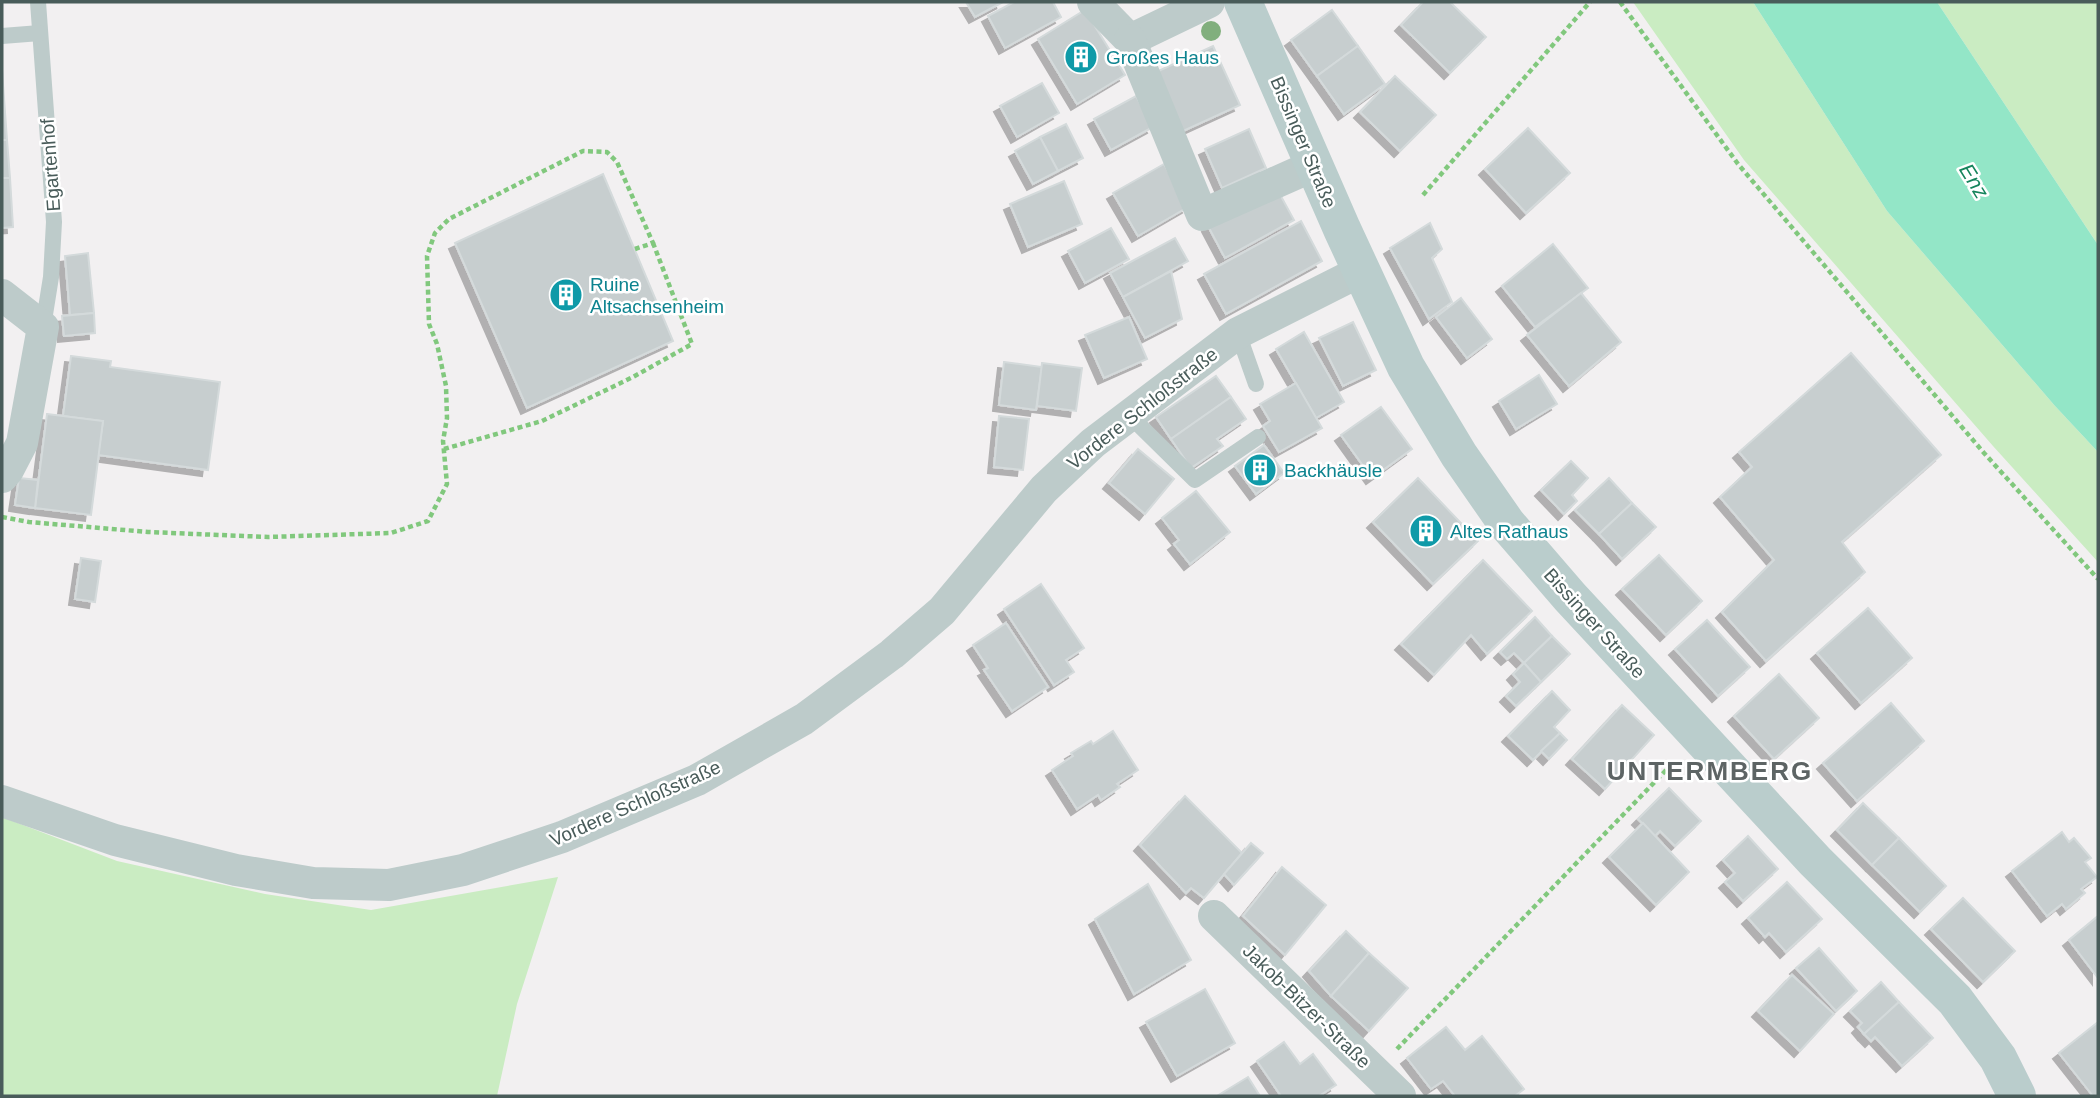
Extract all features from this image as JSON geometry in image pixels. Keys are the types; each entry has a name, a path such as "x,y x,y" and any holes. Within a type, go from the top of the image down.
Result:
{"main road":[{"name":"Bissinger Straße","path":"1243,2 1406,367 1459,455 1507,524 1570,597 1815,861 1955,1000 1998,1058 2017,1096"}],"street":[{"path":"1093,2 1130,40 1202,215 1315,166"},
{"path":"1130,40 1209,2"},
{"name":"Vordere Schloßstraße","path":"2,801 115,840 236,870 313,883 389,885 463,870 562,837 697,780 804,719 892,654 942,611 1044,489 1093,443 1238,333 1361,271"},
{"path":"2,295 43,327"},
{"name":"Egartenhof","path":"2,477 22,443 43,327"},
{"name":"Jakob-Bitzer-Straße","path":"1214,916 1400,1096"}],"lane":[{"name":"Egartenhof","path":"38,2 54,222 51,277 43,327"},
{"path":"2,36 40,33"},
{"path":"1238,333 1256,384"},
{"path":"1129,415 1195,480 1258,436"}],"path":[{"path":"1423,195 1590,2"},
{"path":"1620,2 1738,164 1984,453 2098,579"},
{"path":"2,517 29,523 148,532 254,536 391,533 428,521 447,484 444,449 446,386 437,344 429,324 427,256 435,233 449,219 583,151 607,152 617,162 653,243 692,344 633,377 542,421 444,449"},
{"path":"635,249 653,243"},
{"path":"1375,1072 1699,736"}],"shaded area":[{"path":"1633,2 1753,2 1887,211 2098,452 2098,562 1993,446 1744,160"},
{"path":"1937,2 2098,2 2098,245"},
{"path":"2,817 117,861 265,894 371,910 558,877 517,1004 497,1096 2,1096"}],"water":[{"name":"Enz","path":"1753,2 1937,2 2098,245 2098,452 1887,211"}],"building":[{"path":"966,2 1003,2 975,17"},
{"path":"1014,2 1053,2 1061,17 1005,48 988,16"},
{"path":"1423,2 1450,2 1486,37 1450,73 1401,25"},
{"name":"Großes Haus","path":"1085,10 1125,75 1077,104 1038,39"},
{"path":"1332,10 1358,46 1317,76 1291,40"},
{"path":"1213,46 1240,105 1181,132 1154,73"},
{"path":"1358,46 1385,84 1344,114 1317,76"},
{"path":"2,70 7,140 2,140"},
{"path":"1395,76 1436,115 1400,151 1360,112"},
{"path":"1042,83 1059,113 1017,137 1000,106"},
{"path":"1136,96 1153,127 1111,150 1094,119"},
{"path":"1066,124 1083,158 1058,171 1040,137"},
{"path":"1528,128 1570,173 1526,213 1485,169"},
{"path":"1249,129 1266,168 1222,188 1205,149"},
{"path":"1040,137 1058,171 1033,184 1015,151"},
{"path":"2,140 7,140 10,178 2,178"},
{"path":"1164,164 1188,207 1138,236 1113,193"},
{"name":"Ruine Altsachsenheim","path":"603,174 673,341 527,408 455,243"},
{"path":"2,178 10,178 13,227 2,228"},
{"path":"1064,181 1082,224 1028,247 1010,204"},
{"path":"1277,189 1294,220 1225,258 1208,226"},
{"path":"1301,221 1322,261 1226,314 1204,274"},
{"path":"1430,223 1442,249 1432,258 1452,302 1429,319 1390,248"},
{"path":"1111,228 1129,259 1085,283 1068,251"},
{"path":"1175,238 1188,261 1123,297 1110,273"},
{"path":"1553,244 1588,288 1535,327 1502,286"},
{"path":"88,253 94,313 70,315 65,256"},
{"path":"1171,271 1182,319 1145,338 1123,297"},
{"path":"1581,293 1621,342 1569,386 1527,335"},
{"path":"1461,298 1492,339 1467,358 1436,317"},
{"path":"94,313 95,333 64,336 62,316"},
{"path":"1129,317 1147,359 1104,378 1085,335"},
{"path":"1353,322 1376,370 1343,386 1319,338"},
{"path":"1304,332 1344,402 1316,418 1276,349"},
{"path":"1851,353 1941,455 1842,542 1865,572 1766,661 1722,612 1774,560 1720,497 1752,467 1739,452"},
{"path":"71,356 111,361 110,367 220,382 208,470 98,455 103,421 63,416"},
{"path":"1004,362 1042,367 1036,410 999,405"},
{"path":"1042,363 1082,368 1076,411 1037,406"},
{"path":"1539,375 1557,404 1516,429 1499,401"},
{"path":"1216,376 1231,397 1171,439 1156,417"},
{"path":"1296,383 1322,428 1279,452 1263,426 1270,421 1260,404"},
{"path":"1231,397 1246,419 1217,439 1223,446 1191,468 1171,439"},
{"path":"1381,407 1412,449 1372,478 1341,435"},
{"path":"47,414 103,421 91,515 35,508"},
{"path":"999,416 1029,419 1023,470 994,467"},
{"name":"Backhäusle","path":"1264,445 1284,473 1256,494 1235,466"},
{"path":"1138,449 1174,479 1145,514 1109,483"},
{"path":"1571,461 1588,478 1572,495 1577,501 1564,514 1541,490"},
{"path":"19,478 38,480 35,508 15,505"},
{"name":"Altes Rathaus","path":"1418,478 1478,541 1433,584 1373,522"},
{"path":"1609,478 1632,503 1599,534 1575,510"},
{"path":"1196,491 1230,532 1190,564 1174,544 1179,540 1162,518"},
{"path":"1632,503 1656,527 1622,559 1599,534"},
{"path":"1659,555 1702,601 1666,635 1622,589"},
{"path":"81,558 101,561 95,602 75,599"},
{"path":"1483,560 1532,611 1487,654 1471,635 1434,675 1401,644"},
{"path":"1041,584 1084,648 1066,660 1074,672 1054,685 1004,609"},
{"path":"1868,608 1912,658 1861,703 1817,653"},
{"path":"1535,617 1552,636 1524,663 1514,653 1507,659 1500,652"},
{"path":"1707,620 1750,667 1718,696 1675,649"},
{"path":"1006,623 1048,687 1012,711 984,670 988,668 973,645"},
{"path":"1552,636 1570,654 1541,682 1524,663"},
{"path":"1524,663 1541,682 1516,706 1506,696 1520,682 1513,674"},
{"path":"1779,674 1819,718 1774,759 1734,716"},
{"path":"1552,691 1570,710 1554,727 1560,733 1533,760 1508,736"},
{"path":"1891,703 1924,741 1857,801 1823,763"},
{"path":"1622,705 1654,735 1605,789 1572,759"},
{"path":"1113,731 1138,770 1117,784 1120,787 1101,800 1098,795 1077,809 1052,770 1073,756 1071,753 1091,741 1093,744"},
{"path":"1560,733 1567,740 1549,759 1541,751"},
{"path":"1669,788 1701,821 1675,846 1660,831 1655,836 1638,819"},
{"path":"1185,796 1242,853 1204,898 1191,888 1186,893 1140,845"},
{"path":"1863,803 1899,838 1872,865 1837,830"},
{"path":"1643,823 1689,872 1656,905 1609,857"},
{"path":"2062,832 2069,842 2074,838 2091,858 2085,862 2097,877 2081,889 2085,893 2066,909 2062,904 2047,916 2012,871"},
{"path":"1748,836 1778,869 1743,901 1725,882 1735,873 1723,860"},
{"path":"1899,838 1946,886 1920,912 1872,865"},
{"path":"1251,843 1263,853 1234,885 1224,874"},
{"path":"1282,867 1326,905 1285,955 1243,916"},
{"path":"1787,882 1822,919 1786,952 1769,933 1765,937 1748,918"},
{"path":"1148,884 1191,960 1134,994 1095,919"},
{"path":"1963,898 2015,951 1983,982 1931,929"},
{"path":"2098,916 2098,978 2069,940"},
{"path":"1346,931 1369,953 1331,996 1309,971"},
{"path":"1819,948 1857,991 1836,1011 1796,968"},
{"path":"1369,953 1408,988 1369,1031 1331,996"},
{"path":"1792,975 1834,1014 1800,1051 1758,1011"},
{"path":"1881,982 1899,1002 1864,1034 1858,1027 1862,1023 1850,1011"},
{"path":"1205,989 1235,1043 1177,1076 1146,1022"},
{"path":"1899,1002 1933,1038 1902,1066 1875,1037 1871,1041 1864,1034"},
{"path":"2098,1022 2098,1095 2093,1096 2059,1053"},
{"path":"1446,1027 1465,1050 1482,1036 1524,1089 1515,1096 1455,1096 1443,1081 1431,1089 1407,1058"},
{"path":"1284,1042 1300,1064 1313,1054 1336,1085 1319,1096 1281,1096 1257,1061"},
{"path":"1248,1077 1260,1096 1217,1096"}],"place":[{"name":"Großes Haus","path":"1081,57"},
{"name":"Ruine Altsachsenheim","path":"566,295"},
{"name":"Backhäusle","path":"1260,470"},
{"name":"Altes Rathaus","path":"1426,531"}],"district":[{"name":"UNTERMBERG","path":"1710,771"}]}
